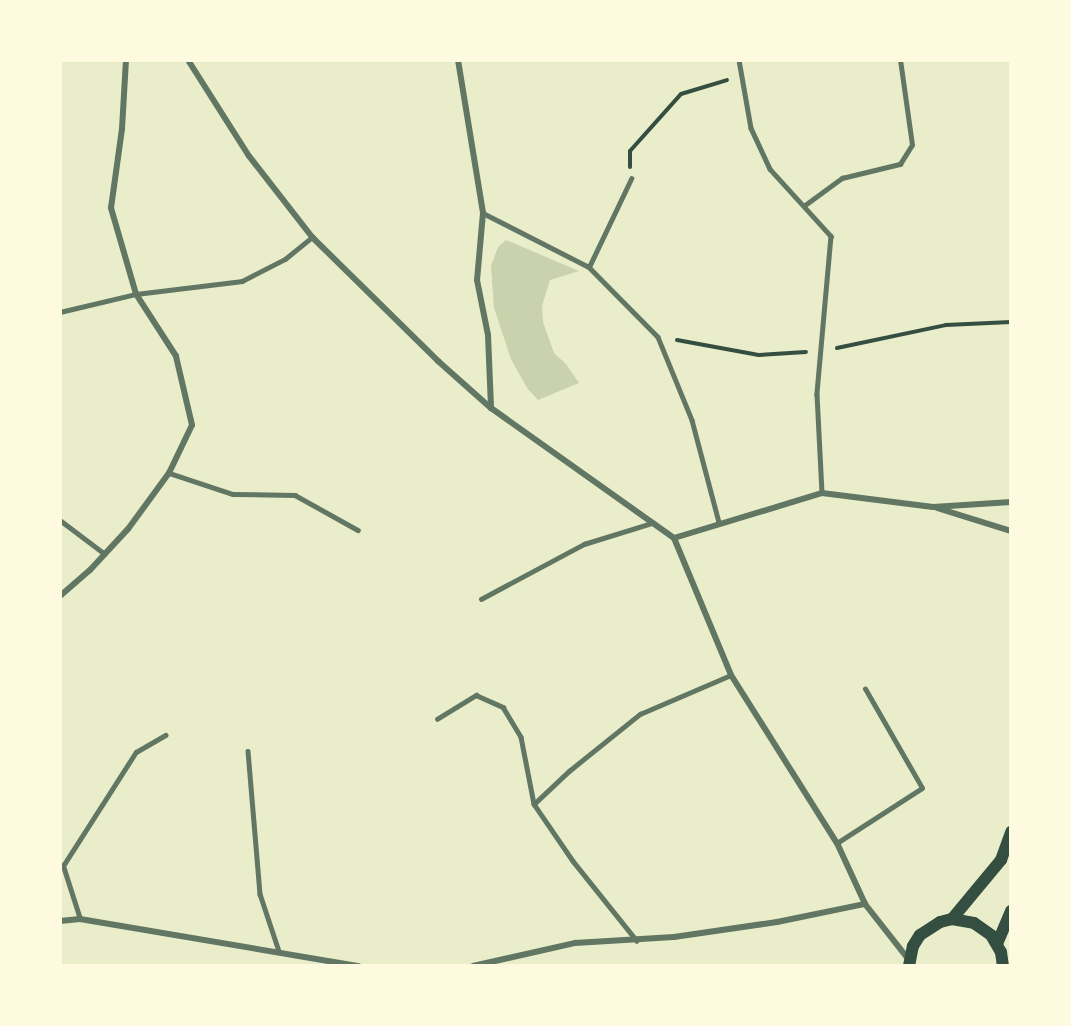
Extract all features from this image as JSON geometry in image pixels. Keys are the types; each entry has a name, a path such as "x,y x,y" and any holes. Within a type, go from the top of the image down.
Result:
{"main road":[{"path":"952,920 1001,860 1011,832"},
{"path":"998,944 1011,911"},
{"path":"909,963 920,935 940,922 952,920 974,923 991,935 1006,962"}],"street":[{"path":"60,596 128,529 169,473 192,425 176,356 136,294 111,208 122,129 126,60"},
{"path":"188,60 249,156 312,237 438,361 491,408 674,538 731,675 837,843 866,904 909,963"},
{"path":"458,60 483,213 477,280 488,335 491,408"},
{"path":"674,538 719,522 822,493 933,507 1011,531"},
{"path":"933,507 1011,502"},
{"path":"473,966 574,944 637,941 777,922 866,904"},
{"path":"60,921 80,919 359,966"}],"lane":[{"path":"739,60 751,128 770,169 831,236 817,394 822,493"},
{"path":"805,205 843,178 900,165 912,145 900,60"},
{"path":"589,267 630,179"},
{"path":"483,213 589,267 658,337 692,420 719,522"},
{"path":"60,312 136,294 242,281 285,259 312,237"},
{"path":"169,473 232,494 295,495 358,530"},
{"path":"60,520 105,554"},
{"path":"481,599 585,544 652,524"},
{"path":"534,804 569,771 640,714 731,675"},
{"path":"837,843 922,788 865,688"},
{"path":"437,719 476,695 503,707 521,737 534,804 573,861 637,941"},
{"path":"80,919 63,867 136,752 166,735"},
{"path":"248,751 260,894 279,951"}],"path":[{"path":"630,179 630,151 681,94 742,75"}],"green space":[{"path":"506,240 579,271 550,280 542,306 543,322 554,353 566,364 579,383 538,400 527,388 511,359 494,308 491,266 498,247"}]}
